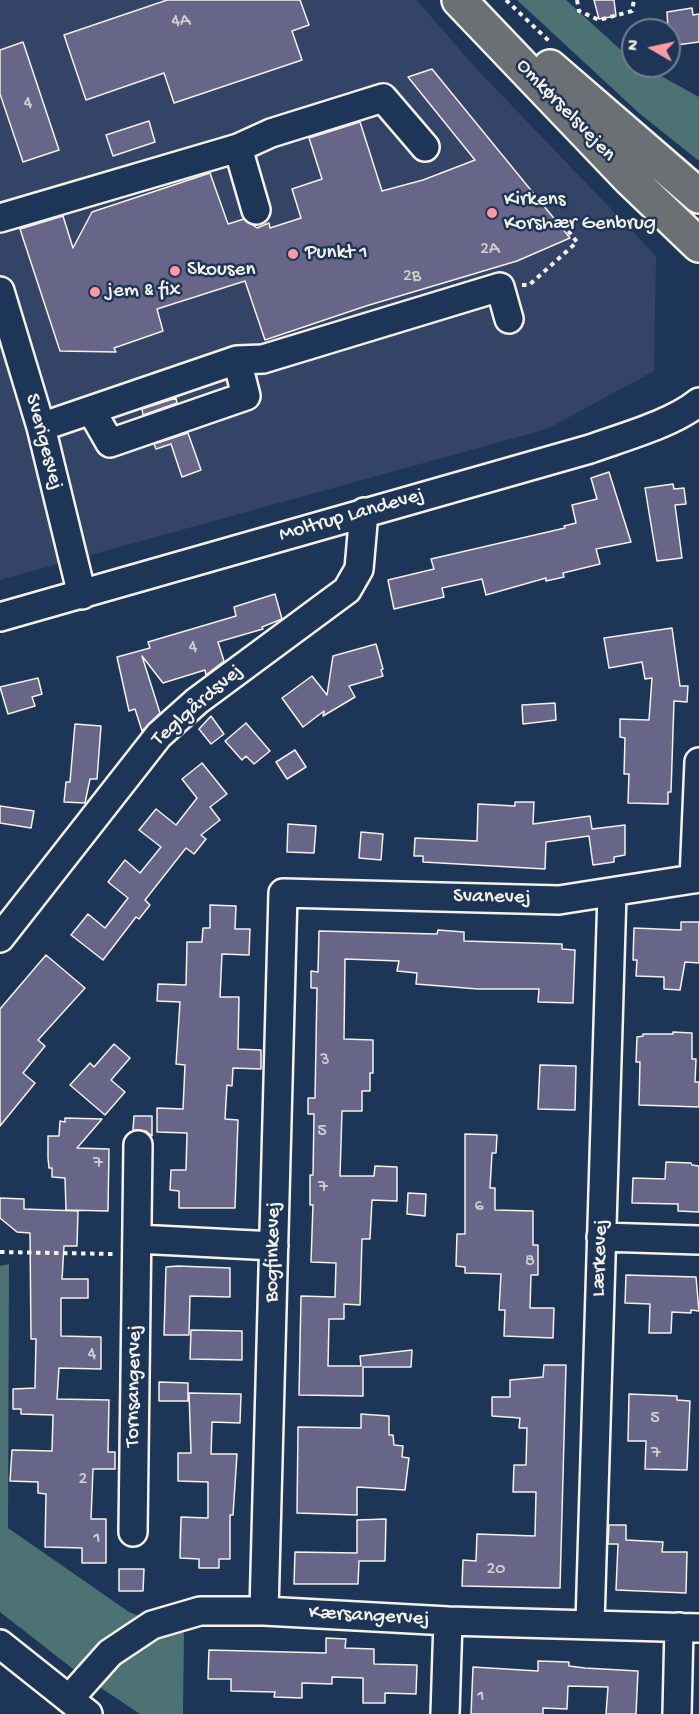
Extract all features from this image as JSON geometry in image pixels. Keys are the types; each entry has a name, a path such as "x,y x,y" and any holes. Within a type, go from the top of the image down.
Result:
{"main road":[{"name":"Omkørselsvejen","path":"459,0 618,166 699,245"},
{"name":"Omkørselsvejen","path":"479,0 566,82 699,196"},
{"path":"618,166 659,189 699,221"}],"street":[{"path":"0,218 238,148 271,133 383,98 424,147"},
{"path":"238,148 256,210"},
{"path":"41,427 237,360 263,359 500,287 509,320"},
{"name":"Sverigesvej","path":"1,297 41,427 82,595"},
{"path":"91,410 110,443 246,396 237,360"},
{"name":"Moltrup Landevej","path":"0,617 590,448 697,412"},
{"name":"Teglgårdsvej","path":"0,938 159,735 197,701 347,590 358,568 364,512"},
{"path":"696,878 699,762"},
{"name":"Svanevej","path":"283,893 559,900 696,878"},
{"name":"Bogfinkevej","path":"264,1611 283,893"},
{"name":"Lærkevej","path":"590,1623 612,893"},
{"name":"Tornsangervej","path":"133,1532 138,1145"},
{"path":"601,1237 699,1240"},
{"path":"137,1247 274,1246"},
{"name":"Kærsangervej","path":"79,1707 110,1653 153,1625 200,1611 264,1611 448,1621 590,1623 689,1628"},
{"path":"445,1714 448,1621"},
{"path":"677,1714 689,1628"},
{"path":"0,1644 79,1707"}],"path":[{"path":"577,0 579,11 599,20 632,11 634,0"},
{"path":"500,287 529,285 577,242 562,223"},
{"path":"0,1252 137,1247"}],"shaded area":[{"path":"0,0 417,0 473,65 656,256 654,371 547,429 0,580"}],"green space":[{"path":"517,0 566,0 621,50 621,78 665,78 699,97 699,161 639,113"},
{"path":"9,1264 8,1528 129,1612 184,1633 183,1714 140,1714 77,1672 0,1612 0,1266"}],"building":[{"path":"167,0 300,0 309,25 292,31 302,60 174,103 164,73 86,100 64,35"},
{"path":"594,0 614,0 616,16 599,19"},
{"path":"692,8 693,15 699,14 699,42 681,44 681,18 667,18 667,12"},
{"path":"23,42 59,150 23,162 0,94 0,50"},
{"path":"432,69 570,238 517,261 366,306 265,340 245,281 157,309 163,331 114,348 116,352 60,351 20,229 63,216 73,248 92,212 210,173 228,224 244,219 257,228 269,223 270,228 301,218 292,189 322,179 309,138 360,122 382,191 423,180 475,160 408,77"},
{"path":"149,121 155,142 113,156 106,135"},
{"path":"176,398 177,403 143,415 142,409"},
{"path":"188,433 201,470 182,477 171,444 156,449 154,444"},
{"path":"609,472 631,542 596,549 600,564 563,573 564,577 546,581 546,578 486,595 482,579 442,588 444,597 394,609 388,580 434,569 431,559 565,528 564,526 576,523 572,505 597,499 591,478"},
{"path":"673,484 674,489 684,488 686,504 675,505 682,558 657,561 645,488"},
{"path":"275,594 282,619 262,627 263,629 218,642 224,661 206,675 205,670 163,683 142,656 160,713 142,731 135,709 129,711 117,657 150,648 148,642 236,616 234,607"},
{"path":"672,628 680,686 688,686 687,702 674,701 671,792 668,792 668,804 628,803 629,774 624,774 625,738 620,737 620,719 649,720 652,678 645,679 642,662 609,668 604,638"},
{"path":"376,644 383,676 349,686 355,697 323,716 324,711 303,727 282,698 312,676 327,695 333,656"},
{"path":"38,678 42,694 32,697 35,706 8,714 0,687"},
{"path":"555,703 556,720 523,724 522,705"},
{"path":"211,716 224,734 211,744 199,729"},
{"path":"246,723 270,751 254,764 246,756 242,760 225,741"},
{"path":"75,724 101,726 97,779 90,779 85,803 64,802 66,782 70,782"},
{"path":"295,750 306,767 287,779 276,762"},
{"path":"202,763 227,794 210,807 220,820 201,835 206,839 194,854 186,848 145,900 150,905 139,919 136,917 103,960 71,935 88,914 105,928 128,898 108,882 125,860 140,873 161,847 139,830 156,809 176,825 197,798 182,779"},
{"path":"515,802 534,802 533,824 590,816 592,829 625,825 625,855 614,857 614,862 593,865 589,836 546,842 545,869 423,862 423,856 414,856 415,838 477,841 478,804 515,806"},
{"path":"0,806 34,811 31,828 0,823"},
{"path":"288,824 316,826 314,853 287,852"},
{"path":"361,832 383,834 381,860 359,858"},
{"path":"210,905 236,906 235,929 250,929 249,955 222,954 220,997 239,997 238,1049 261,1050 261,1069 233,1068 232,1086 227,1085 225,1119 238,1120 235,1208 179,1208 179,1191 170,1190 171,1170 186,1170 187,1133 157,1132 157,1108 183,1109 185,1065 176,1064 180,1002 157,1001 158,984 186,985 187,942 202,942 203,928 210,928"},
{"path":"681,922 699,922 699,963 685,962 680,990 664,989 664,977 636,976 637,960 633,960 634,928 681,930"},
{"path":"438,930 464,932 464,941 562,944 562,949 575,950 573,1003 538,1002 539,989 478,989 416,984 417,973 397,971 399,961 345,959 344,1039 373,1040 373,1073 370,1073 370,1091 362,1091 362,1111 342,1111 340,1176 374,1176 375,1166 397,1167 397,1201 372,1200 370,1239 362,1239 360,1305 344,1304 344,1319 329,1319 328,1366 361,1366 360,1356 412,1350 411,1367 363,1367 363,1396 299,1395 301,1296 335,1297 336,1263 311,1262 313,1205 310,1205 310,1175 313,1175 314,1114 308,1114 308,1098 315,1098 317,988 311,988 311,971 318,972 319,931 437,934"},
{"path":"46,955 85,988 38,1040 45,1046 23,1073 35,1083 0,1126 0,1009"},
{"path":"673,1032 692,1033 692,1059 696,1059 695,1082 699,1082 699,1107 639,1105 640,1062 636,1062 637,1037 643,1034 673,1034"},
{"path":"114,1044 130,1058 111,1080 125,1092 105,1115 70,1085 90,1063 94,1067"},
{"path":"540,1065 576,1066 575,1110 538,1109"},
{"path":"134,1116 152,1116 152,1136 146,1131 133,1130"},
{"path":"65,1118 102,1119 77,1148 109,1149 108,1211 66,1210 65,1178 52,1177 52,1168 49,1168 48,1158 48,1136 59,1136 60,1121 65,1122"},
{"path":"465,1134 497,1135 496,1153 492,1153 490,1188 495,1188 495,1210 533,1211 533,1245 538,1245 538,1275 531,1275 530,1308 554,1308 553,1338 504,1336 505,1310 499,1310 501,1274 465,1273 465,1267 456,1266 457,1234 465,1234"},
{"path":"666,1162 691,1163 699,1166 699,1212 678,1211 678,1204 632,1203 633,1178 665,1179"},
{"path":"408,1193 426,1194 425,1216 407,1214"},
{"path":"0,1198 24,1199 24,1209 78,1211 77,1246 64,1246 62,1279 88,1279 88,1298 61,1298 61,1336 101,1337 101,1369 59,1368 57,1399 109,1400 108,1452 115,1452 115,1469 93,1469 91,1519 106,1519 106,1563 82,1563 82,1548 45,1547 46,1494 38,1493 38,1482 10,1481 12,1450 52,1451 53,1415 21,1414 21,1409 13,1409 13,1389 35,1388 36,1339 31,1339 30,1233 17,1232 0,1218"},
{"path":"166,1267 230,1268 230,1297 190,1296 189,1335 164,1335"},
{"path":"626,1275 696,1277 699,1311 672,1312 671,1333 649,1333 650,1304 625,1303"},
{"path":"191,1330 242,1331 242,1360 190,1359"},
{"path":"544,1365 566,1365 560,1588 462,1586 463,1560 476,1561 477,1534 535,1536 536,1492 513,1492 514,1465 526,1465 527,1428 519,1428 520,1418 492,1416 492,1397 510,1397 510,1380 543,1377"},
{"path":"159,1382 188,1383 188,1401 159,1401"},
{"path":"189,1393 241,1394 240,1423 212,1422 211,1454 237,1454 233,1515 230,1515 230,1559 219,1559 219,1568 199,1568 199,1559 180,1558 181,1517 208,1518 208,1482 178,1481 178,1453 191,1453"},
{"path":"629,1394 677,1396 677,1400 690,1401 687,1470 645,1469 646,1441 628,1441"},
{"path":"361,1414 389,1416 389,1435 393,1435 394,1445 403,1446 402,1457 409,1458 405,1490 357,1487 357,1515 297,1513 298,1427 361,1428"},
{"path":"386,1519 385,1561 359,1561 358,1584 294,1584 295,1552 357,1553 357,1520"},
{"path":"609,1525 626,1525 626,1540 663,1542 662,1552 687,1552 686,1593 616,1590 618,1544 608,1544"},
{"path":"119,1569 144,1569 143,1591 119,1591"},
{"path":"326,1638 346,1639 345,1648 374,1649 374,1664 417,1665 416,1694 385,1693 385,1703 363,1703 363,1678 332,1677 332,1684 302,1683 302,1698 274,1697 275,1692 231,1691 231,1679 208,1679 209,1650 326,1653"},
{"path":"538,1661 569,1662 569,1666 585,1668 638,1671 636,1714 606,1714 608,1687 568,1686 567,1709 543,1708 543,1714 471,1714 473,1667 538,1671"}],"place":[{"name":"Kirkens Korshær Genbrug","path":"492,213"},
{"name":"Punkt 1","path":"293,254"},
{"name":"Skousen","path":"175,271"},
{"name":"jem & fix","path":"95,292"}]}
